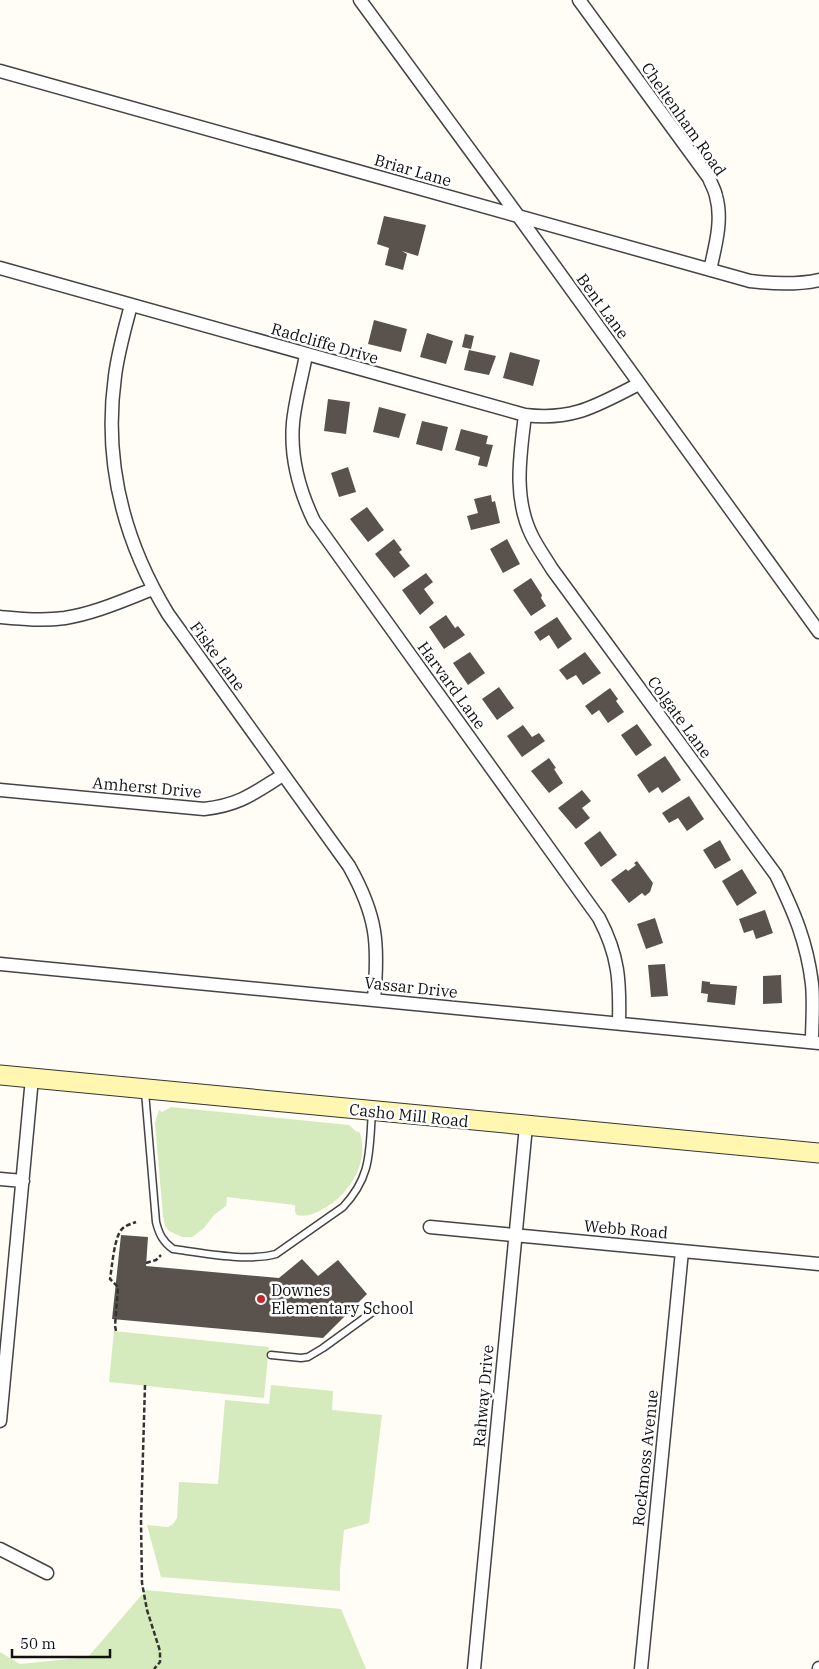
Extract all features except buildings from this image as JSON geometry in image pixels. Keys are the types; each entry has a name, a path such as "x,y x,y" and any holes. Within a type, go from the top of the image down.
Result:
{"street":[{"name":"Bent Lane","path":"360,0 819,632"},
{"name":"Cheltenham Road","path":"580,0 709,178 717,197 719,216 710,270"},
{"name":"Briar Lane","path":"0,71 750,281 772,284 796,284 819,280"},
{"name":"Radcliffe Drive","path":"0,268 525,415 544,417 578,413 639,384"},
{"name":"Fiske Lane","path":"131,305 115,375 112,415 114,463 123,511 138,558 152,588 168,614 349,866 360,886 368,906 376,941 377,964 374,999"},
{"name":"Harvard Lane","path":"306,355 293,423 293,446 299,486 306,504 314,521 599,918 609,939 619,973 619,1023"},
{"name":"Colgate Lane","path":"525,415 519,461 520,497 532,536 552,569 776,875 795,914 804,944 812,985 815,1042"},
{"path":"0,617 37,620 73,616 100,609 152,588"},
{"name":"Amherst Drive","path":"0,790 204,809 232,805 246,799 283,775"},
{"name":"Vassar Drive","path":"0,964 815,1042"},
{"name":"Casho Mill Road","path":"0,1075 819,1153"},
{"path":"0,1421 32,1078"},
{"name":"Rahway Drive","path":"474,1669 526,1126"},
{"path":"0,1178 22,1181"},
{"name":"Webb Road","path":"430,1227 819,1264"},
{"name":"Rockmoss Avenue","path":"641,1669 682,1251"},
{"path":"0,1548 46,1573"}],"lane":[{"path":"145,1089 156,1222 160,1235 166,1244 173,1249 237,1256 266,1257 276,1254 343,1207 352,1198 363,1180 366,1170 372,1111"},
{"path":"272,1355 308,1357 374,1311 386,1309 404,1311"}],"path":[{"path":"116,1331 118,1287 110,1279 114,1256 120,1231 127,1225 136,1222"},
{"path":"146,1263 156,1260 161,1254"},
{"path":"145,1385 141,1521 142,1583 147,1610 160,1651 160,1662 154,1669"}],"green space":[{"path":"171,1107 349,1125 357,1132 359,1131 362,1142 360,1165 349,1186 341,1195 333,1203 313,1214 297,1215 295,1205 227,1197 226,1206 214,1215 204,1228 192,1237 182,1237 169,1231 165,1226 155,1123 159,1110 162,1112"},
{"path":"114,1331 269,1347 264,1398 109,1382"},
{"path":"271,1385 333,1391 332,1410 382,1415 369,1523 344,1530 340,1591 161,1577 147,1525 168,1527 173,1524 177,1518 179,1482 218,1484 225,1400 269,1404"},
{"path":"146,1590 341,1609 366,1669 0,1669 0,1652 20,1664 88,1657"}],"place":[{"name":"Downes Elementary School","path":"261,1299"}]}
